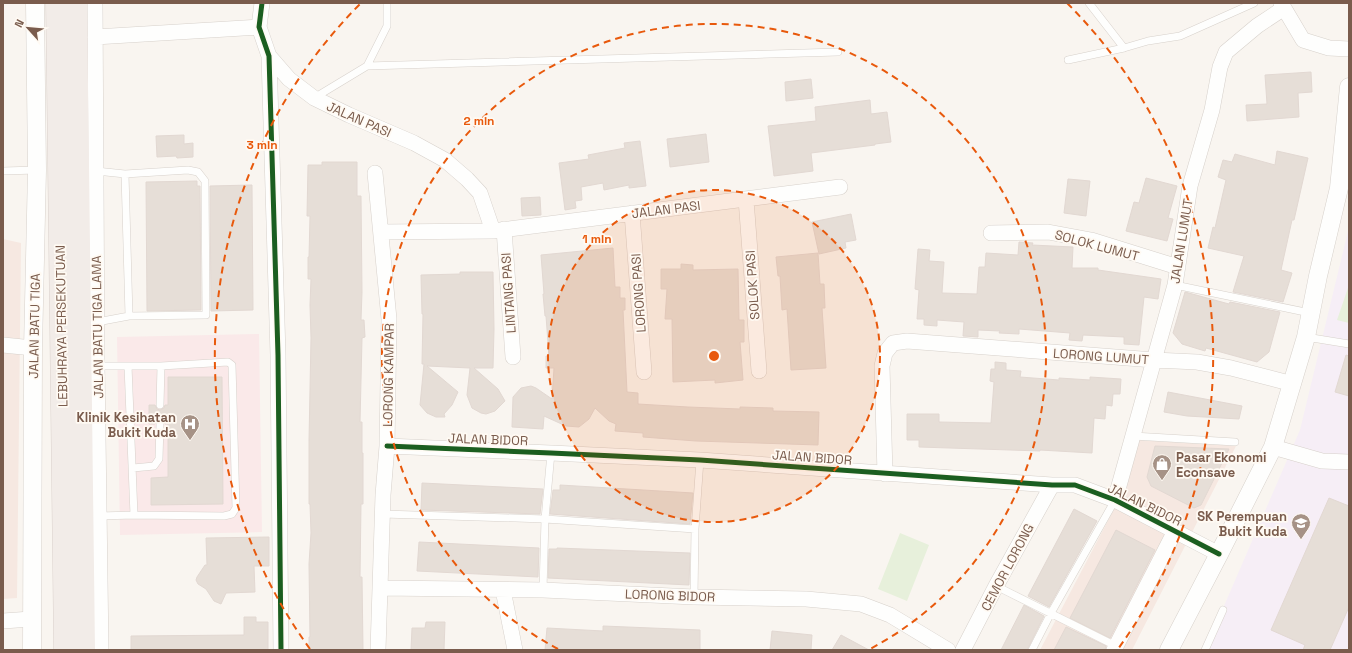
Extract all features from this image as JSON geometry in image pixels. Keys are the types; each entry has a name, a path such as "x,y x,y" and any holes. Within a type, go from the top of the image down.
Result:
{"highway":[{"name":"LEBUHRAYA PERSEKUTUAN","path":"57,3 65,650"},
{"name":"LEBUHRAYA PERSEKUTUAN","path":"76,3 84,650"}],"street":[{"name":"JALAN BATU TIGA","path":"32,650 33,348 37,170 35,3"},
{"name":"JALAN BATU TIGA LAMA","path":"95,3 97,366 101,650"},
{"path":"262,3 259,27 269,56 278,355 281,650"},
{"path":"1282,5 1303,40 1329,48 1349,49"},
{"name":"JALAN LUMUT","path":"1115,500 1175,286 1190,186 1212,110 1220,67 1226,52 1282,5"},
{"path":"95,37 259,27"},
{"name":"JALAN PASI","path":"269,56 289,80 314,98 414,143 444,160 467,179 480,193 498,230"},
{"path":"1168,650 1220,554 1273,447 1306,337 1318,276 1339,188 1349,88"},
{"name":"LORONG KAMPAR","path":"375,173 389,319 387,446 383,495 378,650"},
{"name":"JALAN PASI","path":"381,232 498,230 840,187"},
{"name":"SOLOK PASI","path":"746,199 759,371"},
{"name":"LORONG PASI","path":"632,213 644,372"},
{"name":"LINTANG PASI","path":"498,230 513,357"},
{"name":"SOLOK LUMUT","path":"991,234 1048,232 1091,240 1178,267"},
{"name":"LORONG LUMUT","path":"885,474 882,366 885,353 893,343 907,341 1197,362 1231,368 1293,384"},
{"path":"3,345 33,348"},
{"name":"JALAN BIDOR","path":"387,446 700,460 885,474 1052,485 1075,485 1115,500 1220,554"},
{"path":"1273,447 1322,462 1349,462"},
{"name":"CEMOR LORONG","path":"963,650 996,586 1052,485"},
{"path":"1115,648 1175,531"},
{"name":"LORONG BIDOR","path":"380,588 543,590 694,597 806,599 861,604 890,615 948,650"},
{"path":"503,590 515,650"},
{"path":"3,621 31,619"}],"lane":[{"path":"367,66 387,26 387,3"},
{"path":"1089,3 1124,48"},
{"path":"1068,60 1124,48 1148,41 1180,36 1254,3"},
{"path":"314,98 367,66 838,52"},
{"path":"3,171 37,170"},
{"path":"96,171 125,174 188,170 198,172 205,181 206,315 129,316 97,322"},
{"path":"125,174 129,316"},
{"path":"1175,286 1311,314"},
{"path":"1306,337 1349,344"},
{"path":"97,366 161,366 228,362 232,365 236,508 232,514 224,516 100,516"},
{"path":"128,366 134,515"},
{"path":"160,405 161,366"},
{"path":"133,468 154,466 159,459 160,424"},
{"path":"1132,436 1235,442"},
{"path":"543,590 545,519 550,453"},
{"path":"694,597 695,529 700,460"},
{"path":"1032,650 1051,613 1115,500"},
{"path":"383,514 545,519 695,529"},
{"path":"996,586 1051,613 1115,648"},
{"path":"1205,650 1223,610"}],"shaded area":[{"name":"SK Perempuan Bukit Kuda","path":"1349,227 1349,650 1205,650 1300,430"},
{"path":"3,239 21,243 17,598 3,599"},
{"name":"Klinik Kesihatan Bukit Kuda","path":"259,334 262,532 120,535 117,337"},
{"path":"1136,440 1236,446 1132,650 1040,650 1123,492"}],"green space":[{"path":"1349,285 1349,323 1337,320"},
{"path":"900,533 929,545 907,601 878,589"}],"building":[{"path":"1311,72 1312,92 1298,93 1299,117 1247,121 1246,105 1267,104 1265,75"},
{"path":"811,79 813,98 786,101 785,82"},
{"path":"870,100 871,114 887,112 891,142 811,153 813,171 774,176 768,126 816,121 815,107"},
{"path":"706,134 709,162 670,167 667,139"},
{"path":"184,135 184,144 193,143 193,157 157,157 156,136"},
{"path":"640,141 646,186 629,188 629,185 604,190 603,183 581,187 582,200 575,201 576,208 565,210 559,163 589,159 588,155 625,148 624,143"},
{"path":"1277,151 1308,158 1281,270 1292,273 1283,302 1233,292 1244,256 1208,248 1213,227 1215,228 1226,180 1218,177 1223,160 1232,162 1235,154 1275,165"},
{"path":"322,162 357,162 357,196 361,196 361,320 364,320 365,337 362,338 360,422 362,422 363,453 363,504 361,504 360,577 362,577 363,650 309,650 309,564 311,533 309,504 309,441 311,279 308,279 310,216 307,216 308,165 322,165"},
{"path":"1146,178 1177,186 1168,218 1173,219 1167,241 1126,231 1134,202 1139,203"},
{"path":"1068,179 1090,181 1086,216 1064,213"},
{"path":"197,181 197,186 200,186 201,310 147,311 146,182"},
{"path":"252,185 253,310 211,311 210,186"},
{"path":"540,197 541,215 522,216 521,198"},
{"path":"851,214 856,240 845,242 846,248 819,254 812,222"},
{"path":"1019,242 1033,243 1032,245 1073,247 1072,268 1098,268 1098,270 1161,279 1158,299 1144,297 1139,345 1124,344 1124,337 1083,335 1082,341 1069,340 1070,333 1019,329 1019,334 978,330 978,337 963,336 964,322 937,320 937,326 924,325 924,319 917,319 919,290 915,289 918,249 930,250 929,261 944,262 942,293 977,294 979,267 985,267 986,253 1018,255"},
{"path":"613,248 615,287 620,287 620,298 625,298 625,310 623,310 627,392 638,393 638,404 740,409 740,407 773,408 773,411 819,412 818,445 696,441 643,437 643,433 615,431 616,424 609,421 595,408 589,419 579,427 566,426 544,416 543,429 512,427 513,397 521,388 531,386 552,399 554,368 546,368 546,356 549,356 541,255"},
{"path":"818,253 820,284 824,284 825,308 822,308 826,368 791,370 787,309 782,310 780,276 778,276 776,257"},
{"path":"681,264 693,265 693,270 738,269 739,320 744,320 744,342 740,342 743,380 715,383 715,380 673,382 672,319 665,319 667,289 661,289 661,269 681,269"},
{"path":"460,272 493,272 493,368 474,368 498,389 505,401 495,411 486,414 481,413 472,408 467,395 470,368 427,366 458,392 452,405 444,414 445,417 436,417 427,413 420,405 424,364 422,364 423,314 421,275 460,274"},
{"path":"1185,292 1229,304 1230,302 1280,312 1269,352 1257,362 1206,348 1205,351 1182,344 1173,333"},
{"path":"1346,355 1349,356 1349,396 1335,392"},
{"path":"995,362 1006,363 1006,370 1021,371 1020,377 1059,380 1059,378 1090,380 1090,377 1121,379 1120,394 1113,394 1112,406 1106,405 1105,419 1094,418 1092,453 919,447 919,440 907,440 907,414 939,414 939,422 991,423 994,382 990,381 991,369 995,369"},
{"path":"168,377 222,377 223,504 151,505 151,478 168,477 168,424 165,424 163,420 160,419 156,421 155,424 149,424 149,405 155,405 157,409 160,410 164,408 165,405 168,405"},
{"path":"1168,392 1242,406 1239,419 1187,416 1164,412"},
{"path":"1155,446 1229,449 1201,505 1194,508 1151,486 1147,477"},
{"path":"422,483 543,489 540,514 421,510"},
{"path":"560,485 693,493 690,524 550,514 553,490 560,490"},
{"path":"1329,498 1349,506 1349,607 1330,650 1303,650 1305,645 1271,630"},
{"path":"1074,509 1097,521 1049,607 1028,596"},
{"path":"1116,530 1155,550 1110,638 1070,618"},
{"path":"269,537 269,566 254,566 255,592 226,593 221,604 214,601 206,589 198,584 196,580 197,577 205,565 207,565 206,538"},
{"path":"419,542 539,548 538,577 417,571"},
{"path":"557,548 690,553 689,585 548,578 549,549"},
{"path":"1024,605 1044,616 1027,650 1001,650"},
{"path":"244,617 256,617 256,622 268,622 268,650 131,650 131,636 244,635"},
{"path":"426,622 445,622 444,650 411,650 412,628 425,628"},
{"path":"603,626 700,630 700,650 545,650 547,628 603,631"},
{"path":"1066,627 1106,646 1105,650 1054,650"},
{"path":"772,631 812,635 811,650 770,650"},
{"path":"841,635 869,650 832,650"}],"cycle path":[{"path":"262,3 259,27 269,56 278,355 281,650"},
{"path":"387,446 700,460 1052,485 1075,485 1115,500 1219,554"}],"place":[{"name":"Klinik Kesihatan Bukit Kuda","path":"190,441"},
{"name":"Pasar Ekonomi Econsave","path":"1162,481"},
{"name":"SK Perempuan Bukit Kuda","path":"1301,540"}]}
